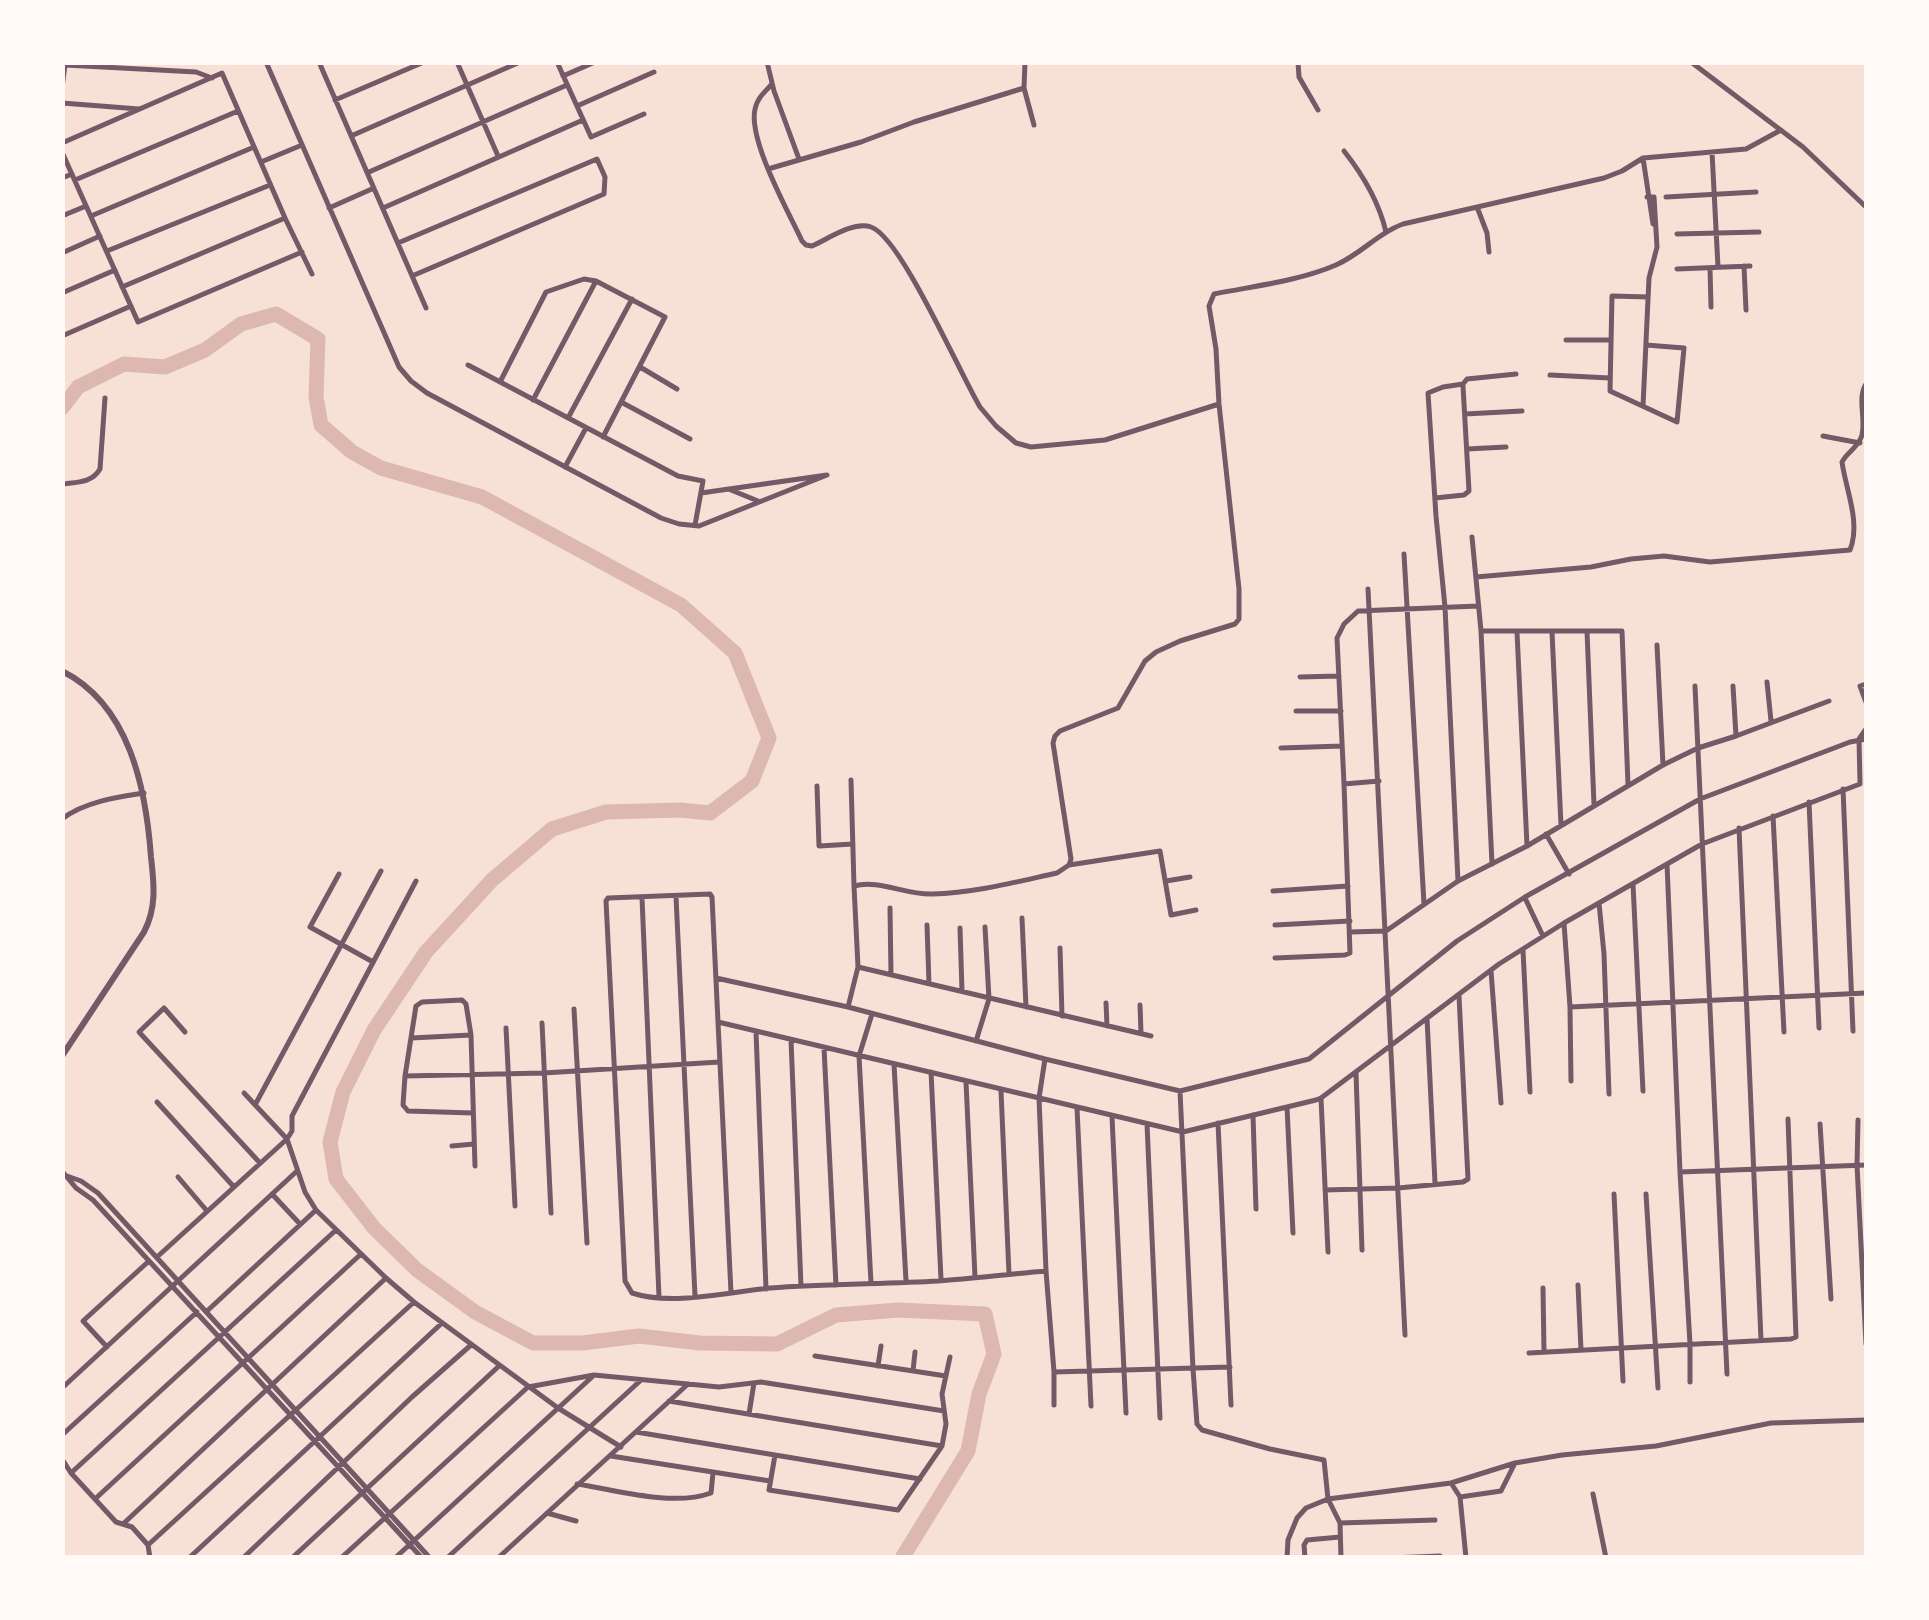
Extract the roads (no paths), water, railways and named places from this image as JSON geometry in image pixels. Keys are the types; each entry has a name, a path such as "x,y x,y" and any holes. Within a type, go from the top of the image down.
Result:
{"street":[{"path":"266,62 399,367 427,394 679,524 695,526 827,475 701,493"},
{"path":"335,100 424,62"},
{"path":"458,62 499,157"},
{"path":"351,136 520,62"},
{"path":"558,62 590,137 644,114"},
{"path":"564,76 595,62"},
{"path":"767,62 800,160"},
{"path":"1025,62 1024,88 1034,125"},
{"path":"1298,62 1301,82 1318,110"},
{"path":"1691,62 1803,147 1866,208"},
{"path":"321,63 426,308"},
{"path":"62,88 65,65 196,72 212,78"},
{"path":"577,106 654,72"},
{"path":"62,143 222,73 312,274"},
{"path":"368,173 567,84"},
{"path":"772,84 760,96 754,115 756,134 768,169 806,245 865,226 882,234 904,265 980,407 1016,443 1031,447 1105,440 1219,404"},
{"path":"768,169 1024,88"},
{"path":"62,103 140,110"},
{"path":"62,178 74,177 238,111"},
{"path":"383,208 583,120"},
{"path":"1069,866 1054,744 1057,733 1118,708 1146,661 1156,652 1239,619 1216,348 1208,306 1214,294 1333,266 1403,224 1604,178 1644,158 1751,147 1781,130"},
{"path":"260,162 302,145"},
{"path":"91,216 254,147"},
{"path":"62,152 138,322 302,252"},
{"path":"1344,152 1376,202 1386,232"},
{"path":"1712,152 1718,268"},
{"path":"1643,406 1649,278 1657,247 1644,158"},
{"path":"398,243 597,159 601,168 604,194 412,276"},
{"path":"107,251 270,184"},
{"path":"330,208 374,188"},
{"path":"1666,197 1756,192"},
{"path":"62,216 86,206"},
{"path":"1478,207 1489,252"},
{"path":"122,286 285,218"},
{"path":"1676,234 1759,232"},
{"path":"62,253 100,236"},
{"path":"1677,270 1747,266 1746,310"},
{"path":"1710,268 1711,307"},
{"path":"62,293 115,270"},
{"path":"500,382 546,292 584,279 596,281 665,316 604,437"},
{"path":"533,400 596,281"},
{"path":"1646,345 1684,348 1677,422 1610,391 1612,296 1648,296"},
{"path":"568,418 632,299"},
{"path":"62,336 131,306"},
{"path":"1566,340 1611,340"},
{"path":"468,365 678,476 703,481 695,526"},
{"path":"640,367 677,389"},
{"path":"1434,498 1469,492 1464,384 1467,379 1516,374"},
{"path":"1550,375 1610,378"},
{"path":"1458,881 1429,392 1464,384"},
{"path":"1476,577 1592,567 1631,558 1664,556 1710,562 1847,552 1854,539 1842,462 1860,443 1862,390 1866,384"},
{"path":"62,484 88,480 100,469 106,398"},
{"path":"621,402 690,439"},
{"path":"1465,414 1522,412"},
{"path":"565,467 586,428"},
{"path":"1822,436 1860,443"},
{"path":"1467,449 1506,447"},
{"path":"728,489 760,502"},
{"path":"1472,536 1481,631 1492,864"},
{"path":"1404,554 1424,904"},
{"path":"1368,589 1404,1335"},
{"path":"1275,958 1350,952 1338,632 1355,612 1478,606"},
{"path":"1481,631 1622,631 1628,786"},
{"path":"1587,631 1594,805"},
{"path":"1517,632 1527,846"},
{"path":"1552,632 1561,825"},
{"path":"1658,646 1663,765"},
{"path":"62,670 84,684 107,710 132,755 144,793 154,894 144,932 62,1056"},
{"path":"1300,678 1339,676"},
{"path":"1767,682 1770,722"},
{"path":"1866,684 1860,686 1866,702"},
{"path":"1695,686 1727,1374"},
{"path":"1733,686 1736,736"},
{"path":"1350,932 1386,931 1458,881 1527,846 1663,765 1698,748 1829,700"},
{"path":"1296,711 1341,711"},
{"path":"718,1022 1182,1132 1322,1098 1491,970 1599,902 1702,844 1843,788 1863,784 1866,729"},
{"path":"716,978 848,1007 1180,1091 1308,1059 1458,941 1525,897 1700,799 1863,739"},
{"path":"1281,748 1342,746"},
{"path":"848,1007 858,968 851,780"},
{"path":"1344,784 1379,781"},
{"path":"817,786 819,846 853,844"},
{"path":"1843,788 1853,1030"},
{"path":"62,820 95,804 144,793"},
{"path":"1809,802 1819,1028"},
{"path":"1773,816 1784,1032"},
{"path":"1739,828 1761,1340"},
{"path":"1546,834 1568,874"},
{"path":"854,886 873,885 916,894 949,893 1057,873 1069,866 1160,851 1171,914 1196,910"},
{"path":"1667,864 1690,1382"},
{"path":"255,1105 381,872"},
{"path":"339,874 310,927 373,962"},
{"path":"1166,881 1190,877"},
{"path":"106,1347 83,1321 287,1139 292,1131 292,1116 416,881"},
{"path":"1633,884 1643,1092"},
{"path":"1273,891 1348,886"},
{"path":"731,1292 712,895 606,900 626,1281 630,1291 659,1297 695,1296 1046,1271"},
{"path":"676,897 695,1296"},
{"path":"1525,897 1543,936"},
{"path":"642,898 659,1297"},
{"path":"1599,902 1609,1094"},
{"path":"890,908 891,975"},
{"path":"1022,918 1026,1007"},
{"path":"1275,925 1350,920"},
{"path":"1564,923 1571,1081"},
{"path":"927,925 929,984"},
{"path":"976,1041 990,999 985,927"},
{"path":"960,928 962,991"},
{"path":"1060,948 1062,1016"},
{"path":"1523,949 1530,1092"},
{"path":"858,968 1151,1036"},
{"path":"1491,970 1501,1102"},
{"path":"1570,1006 1866,993"},
{"path":"1325,1190 1398,1188 1468,1179 1459,994"},
{"path":"473,1113 406,1110 405,1076 414,1009 419,1004 459,1000 466,1004 471,1034 476,1166"},
{"path":"1106,1004 1107,1026"},
{"path":"1140,1005 1141,1033"},
{"path":"185,1032 164,1008 139,1032 260,1162"},
{"path":"574,1009 587,1244"},
{"path":"871,1283 860,1056 872,1014"},
{"path":"1426,1018 1435,1183"},
{"path":"542,1022 551,1213"},
{"path":"506,1028 515,1206"},
{"path":"756,1032 766,1289"},
{"path":"410,1038 471,1034"},
{"path":"790,1040 801,1286"},
{"path":"824,1048 836,1285"},
{"path":"1045,1059 1039,1098 1054,1406"},
{"path":"405,1076 719,1062"},
{"path":"894,1064 906,1282"},
{"path":"930,1072 941,1280"},
{"path":"1356,1073 1362,1250"},
{"path":"966,1082 976,1277"},
{"path":"1002,1090 1009,1274"},
{"path":"1180,1091 1196,1421 1200,1428 1270,1449 1323,1458 1328,1499 1340,1523 1341,1558"},
{"path":"244,1093 287,1139 305,1192 316,1210 386,1278 528,1387 621,1447"},
{"path":"1322,1098 1328,1252"},
{"path":"157,1102 234,1187"},
{"path":"1287,1106 1293,1233"},
{"path":"1077,1108 1090,1406"},
{"path":"1253,1115 1256,1209"},
{"path":"1112,1117 1126,1413"},
{"path":"1530,1352 1794,1338 1798,1332 1788,1119"},
{"path":"1858,1120 1866,1344"},
{"path":"1218,1123 1231,1405"},
{"path":"1147,1124 1160,1418"},
{"path":"1820,1124 1831,1299"},
{"path":"452,1146 474,1144"},
{"path":"1680,1172 1866,1165"},
{"path":"62,1388 297,1171"},
{"path":"65,1174 153,1259 430,1558"},
{"path":"178,1177 208,1211"},
{"path":"272,1194 300,1224"},
{"path":"1614,1194 1623,1381"},
{"path":"1646,1194 1658,1388"},
{"path":"62,1435 316,1210"},
{"path":"71,1473 336,1230"},
{"path":"95,1499 362,1254"},
{"path":"123,1524 386,1278"},
{"path":"1578,1285 1581,1350"},
{"path":"1543,1288 1544,1352"},
{"path":"148,1545 414,1302"},
{"path":"189,1558 442,1323"},
{"path":"243,1558 472,1345"},
{"path":"878,1366 881,1346"},
{"path":"913,1371 916,1352"},
{"path":"815,1356 946,1376"},
{"path":"775,1454 769,1490 898,1510 942,1446 946,1424 942,1394 950,1358"},
{"path":"292,1558 499,1365"},
{"path":"1054,1372 1230,1367"},
{"path":"341,1558 528,1387 594,1375 719,1387 754,1383 944,1410"},
{"path":"395,1558 594,1375"},
{"path":"447,1558 642,1379"},
{"path":"749,1414 754,1383"},
{"path":"498,1558 688,1384"},
{"path":"669,1402 942,1446"},
{"path":"1288,1558 1288,1540 1297,1518 1306,1508 1328,1499 1451,1484 1515,1462 1656,1446 1771,1423 1866,1420"},
{"path":"636,1432 920,1479"},
{"path":"611,1456 770,1481"},
{"path":"62,1458 116,1522 132,1527 148,1545 150,1558"},
{"path":"1460,1496 1501,1491 1515,1462"},
{"path":"577,1484 677,1500 711,1494 714,1472"},
{"path":"1451,1484 1460,1496 1466,1558"},
{"path":"1593,1494 1606,1558"},
{"path":"547,1513 576,1521"},
{"path":"1340,1523 1435,1520"},
{"path":"1305,1558 1307,1540 1340,1537"},
{"path":"412,1542 422,1558"},
{"path":"1390,1558 1440,1556"}],"waterway":[{"path":"62,408 78,387 124,364 165,367 205,350 241,324 276,314 318,339 316,397 321,425 352,452 381,468 482,497 681,605 735,653 769,738 752,781 710,813 606,812 552,829 492,880 426,952 374,1030 343,1092 330,1142 336,1179 374,1228 417,1270 475,1312 533,1343 582,1343 639,1336 700,1343 777,1344 836,1315 898,1310 985,1314 994,1354 979,1394 968,1451 902,1558"}]}
